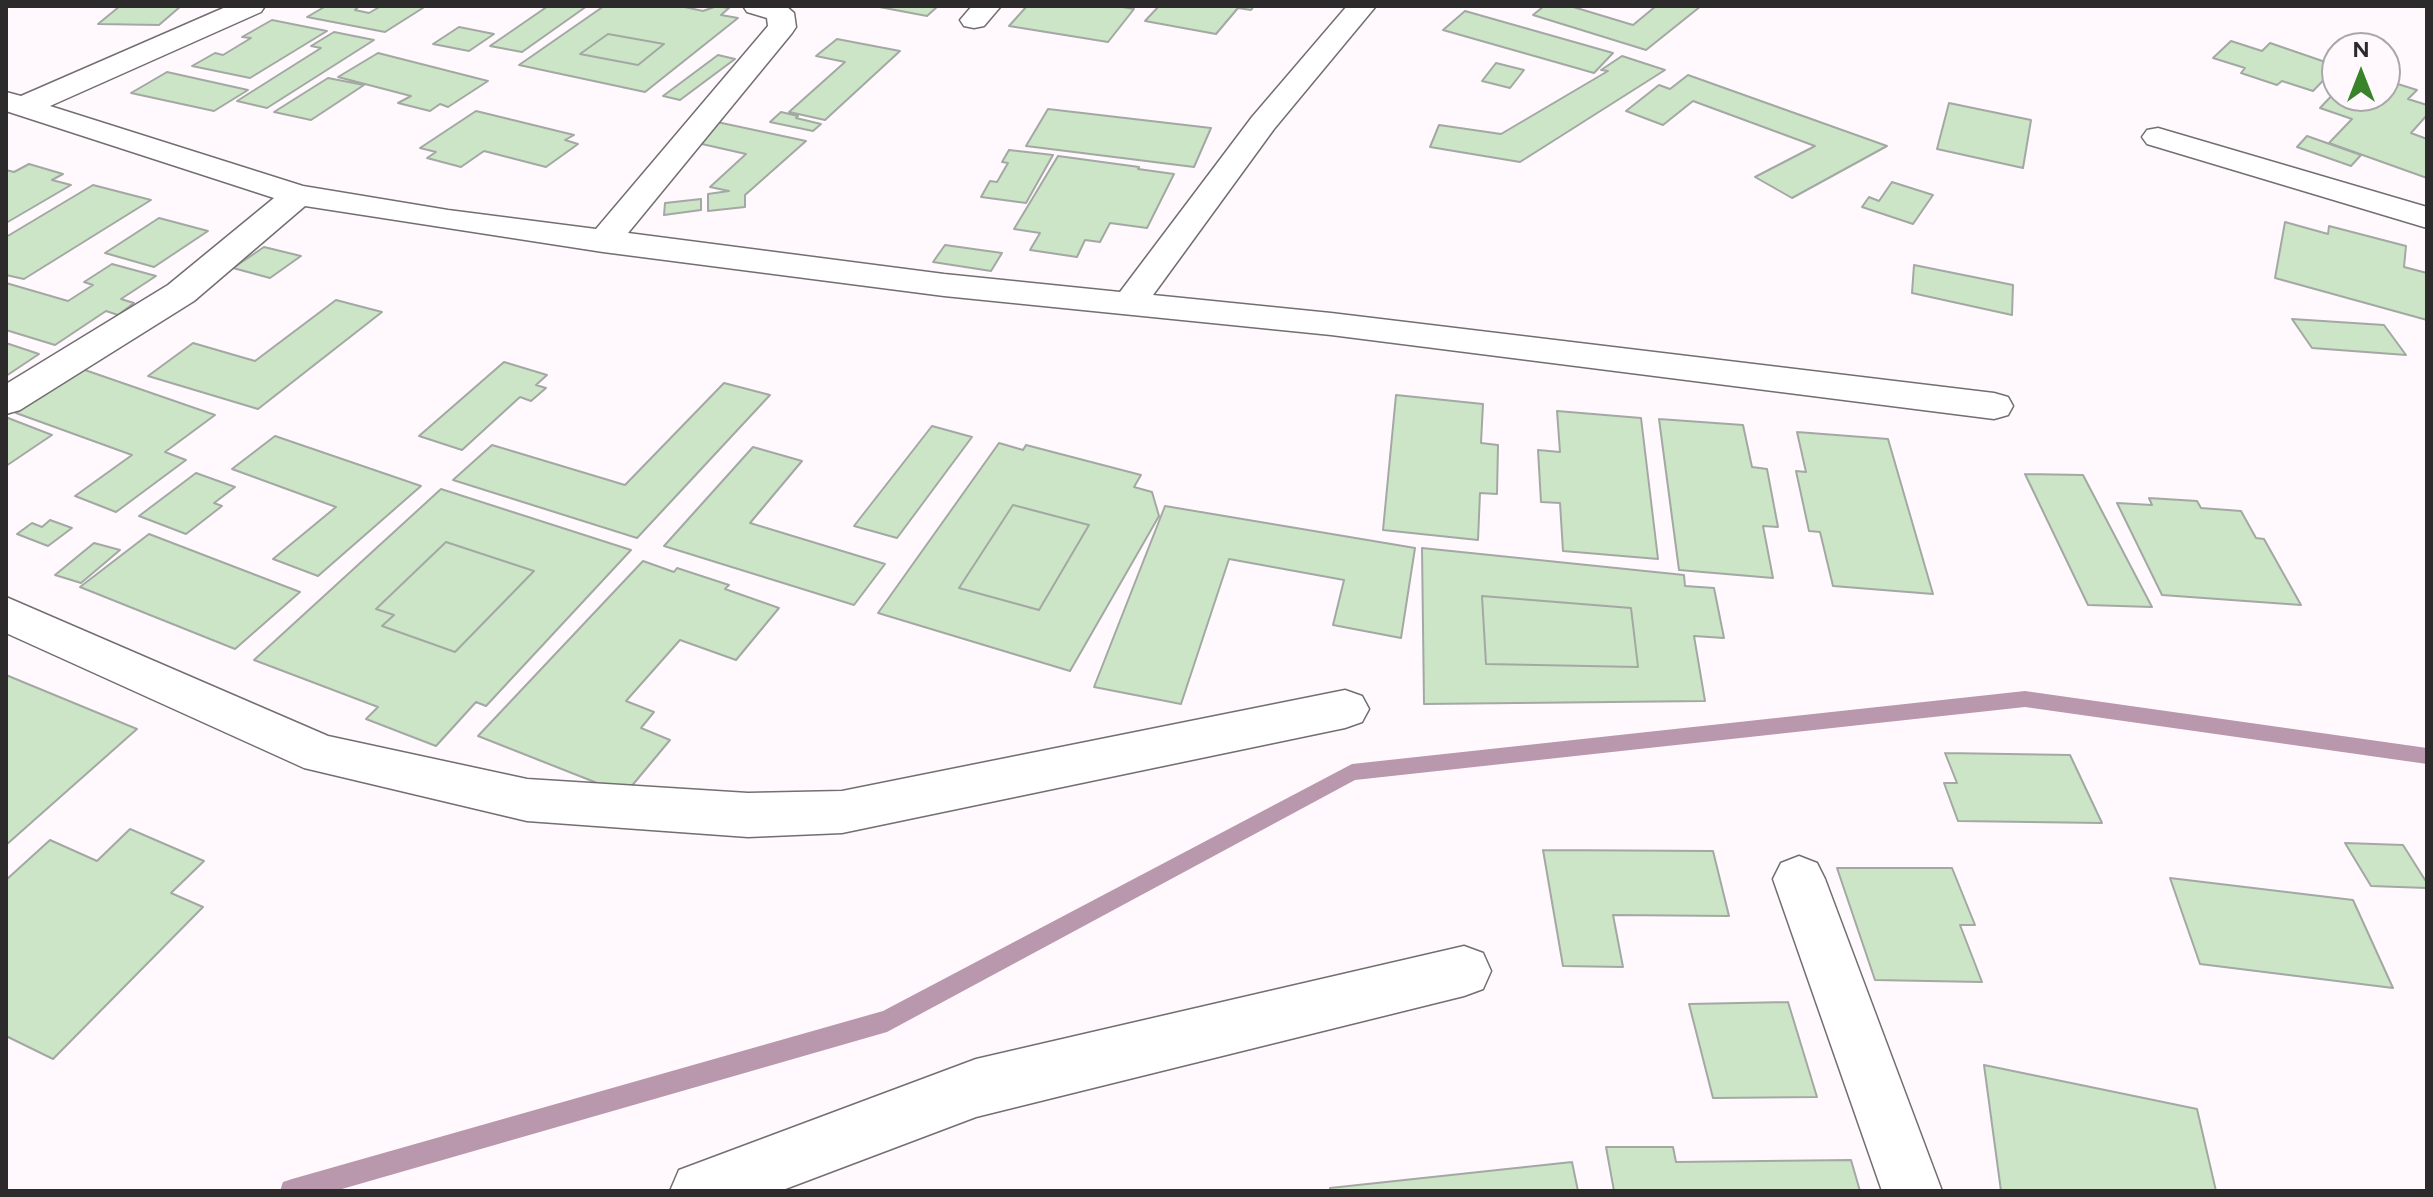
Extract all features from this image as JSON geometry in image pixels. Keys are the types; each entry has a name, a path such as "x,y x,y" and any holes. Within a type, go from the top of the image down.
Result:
{"street":[{"path":"15,103 251,6"},
{"path":"603,242 782,27 780,13 757,6"},
{"path":"1128,305 1263,123 1362,6"},
{"path":"15,103 142,147 298,195 603,242 1128,305 1331,324 1994,406"},
{"path":"2158,137 2427,218"},
{"path":"6,401 181,293 298,195"},
{"path":"6,614 321,754 543,801 748,815 842,812 1345,709"},
{"path":"1799,879 1912,1191"},
{"path":"700,1191 976,1088 1464,971"}],"building":[{"path":"120,6 181,6 159,25 98,24"},
{"path":"326,6 359,6 355,10 369,13 381,6 426,6 385,32 307,17"},
{"path":"548,6 587,6 522,52 490,46"},
{"path":"604,6 680,6 703,11 717,6 729,8 721,15 738,18 645,92 519,65","holes":["608,34 664,44 638,65 580,54"]},
{"path":"874,6 938,6 927,16"},
{"path":"1027,6 1117,6 1134,9 1108,42 1009,26"},
{"path":"1159,6 1254,6 1251,10 1238,8 1216,34 1145,21"},
{"path":"1544,6 1570,6 1633,25 1656,6 1701,6 1646,50 1533,15"},
{"path":"1465,11 1613,53 1594,73 1443,30"},
{"path":"272,20 327,31 250,78 192,66 215,53 223,55 251,38 242,37"},
{"path":"459,27 494,34 469,51 433,44"},
{"path":"334,32 374,40 267,108 237,101 321,48 311,46"},
{"path":"608,34 664,44 638,65 580,54"},
{"path":"837,39 900,51 825,120 789,112 845,62 816,56"},
{"path":"2231,41 2262,51 2270,43 2321,61 2321,83 2313,91 2282,81 2277,85 2241,73 2245,68 2213,58"},
{"path":"378,53 488,81 448,107 440,104 430,111 398,103 411,96 338,77"},
{"path":"718,55 735,59 680,100 663,96"},
{"path":"1622,56 1665,70 1520,162 1430,147 1439,125 1501,134 1608,71 1601,70"},
{"path":"1496,63 1524,70 1510,88 1482,81"},
{"path":"167,72 248,90 214,111 131,93"},
{"path":"1688,75 1887,146 1792,198 1755,177 1815,146 1693,101 1663,125 1626,111 1659,85 1670,89"},
{"path":"328,78 364,85 311,120 274,112"},
{"path":"2401,85 2417,90 2408,99 2427,105 2427,115 2411,133 2427,139 2427,178 2329,143 2352,119 2332,112 2401,112"},
{"path":"1949,103 2031,120 2023,168 1937,149"},
{"path":"1048,109 1211,128 1194,167 1026,146"},
{"path":"476,111 574,135 565,140 578,144 546,167 484,151 461,167 427,158 436,152 420,148"},
{"path":"781,112 821,124 813,131 770,122"},
{"path":"717,122 806,141 745,195 745,207 708,211 708,194 729,191 710,187 746,154 693,142"},
{"path":"2307,136 2361,155 2351,166 2297,147"},
{"path":"1009,150 1053,155 1026,203 981,197 990,181 997,182 1008,163 1002,162"},
{"path":"1058,156 1174,174 1147,228 1110,223 1100,242 1085,240 1077,257 1030,250 1040,233 1014,229"},
{"path":"29,164 63,174 52,180 71,185 6,223 6,170 14,172"},
{"path":"1892,182 1933,195 1913,224 1862,207 1869,197 1879,201"},
{"path":"93,185 151,200 24,279 6,275 6,237"},
{"path":"701,199 701,210 664,215 665,203"},
{"path":"159,218 208,231 154,267 105,253"},
{"path":"2285,222 2328,234 2329,226 2406,246 2404,267 2427,273 2427,320 2275,278"},
{"path":"945,245 1002,253 991,271 933,262"},
{"path":"264,247 301,256 270,278 233,268"},
{"path":"112,264 156,276 121,299 134,303 118,315 106,311 55,345 6,330 6,283 68,301 93,285 84,282"},
{"path":"1914,265 2013,285 2012,315 1912,293"},
{"path":"336,300 382,312 258,409 148,376 193,343 255,361"},
{"path":"2292,319 2384,325 2406,355 2312,348"},
{"path":"6,343 39,354 6,376"},
{"path":"504,362 547,375 536,385 546,388 531,401 520,397 462,450 419,436"},
{"path":"82,369 215,415 165,452 186,460 116,512 75,496 132,455 16,413"},
{"path":"724,383 770,395 637,538 453,480 492,445 625,485"},
{"path":"1396,395 1483,404 1481,443 1498,445 1497,494 1480,493 1478,540 1383,530"},
{"path":"1557,411 1641,418 1658,559 1563,551 1560,503 1541,502 1538,450 1560,452"},
{"path":"8,418 52,435 6,466 6,420"},
{"path":"1659,419 1743,425 1752,467 1767,469 1778,527 1763,526 1773,578 1679,570"},
{"path":"932,426 972,437 897,538 854,526"},
{"path":"1797,432 1888,439 1933,594 1833,586 1820,532 1809,531 1796,471 1806,472"},
{"path":"275,436 421,486 318,576 273,559 336,507 232,469"},
{"path":"999,443 1023,450 1026,445 1141,475 1134,487 1152,492 1159,516 1070,671 878,613","holes":["1013,505 1089,525 1039,610 959,588"]},
{"path":"753,447 802,461 750,523 885,564 854,605 664,546"},
{"path":"196,473 235,487 214,503 222,506 186,534 139,516"},
{"path":"2025,474 2083,475 2152,607 2088,605"},
{"path":"441,489 631,550 486,706 476,702 436,746 366,719 378,707 254,660","holes":["446,542 534,571 455,652 382,626 394,615 376,609"]},
{"path":"2149,498 2197,501 2201,508 2241,511 2256,538 2264,539 2301,605 2162,595 2117,503 2152,505"},
{"path":"1013,505 1089,525 1039,610 959,588"},
{"path":"1165,506 1415,548 1401,638 1333,625 1344,580 1229,559 1181,704 1094,687"},
{"path":"50,520 72,528 48,546 17,534 32,523 42,527"},
{"path":"149,534 300,592 235,649 80,587"},
{"path":"446,542 534,571 455,652 382,626 394,615 376,609"},
{"path":"94,543 120,550 81,583 55,575"},
{"path":"1422,548 1684,575 1685,586 1714,588 1724,638 1694,636 1705,701 1424,704","holes":["1482,596 1631,608 1638,667 1486,664"]},
{"path":"643,561 729,585 725,589 779,608 736,660 680,640 626,701 654,712 641,728 670,740 625,794 478,736"},
{"path":"1482,596 1631,608 1638,667 1486,664"},
{"path":"6,675 137,729 6,845"},
{"path":"1945,753 2070,755 2102,823 1958,821 1944,783 1957,783"},
{"path":"130,829 204,861 171,893 203,907 53,1059 6,1036 6,880 50,840 97,861"},
{"path":"2345,843 2403,845 2427,883 2427,888 2371,886"},
{"path":"1543,850 1713,851 1729,916 1613,915 1623,967 1563,966"},
{"path":"1837,868 1952,868 1975,925 1960,925 1982,982 1875,980"},
{"path":"2170,878 2353,900 2393,988 2200,964"},
{"path":"1788,1002 1817,1097 1713,1098 1689,1004"},
{"path":"1984,1065 2197,1109 2216,1191 2001,1191"},
{"path":"1606,1147 1673,1147 1676,1162 1851,1160 1860,1191 1614,1191"},
{"path":"1572,1162 1578,1191 1330,1191 1330,1188"}],"waterway":[{"path":"292,1191 887,1021 1352,772 2025,699 2427,756"}]}
